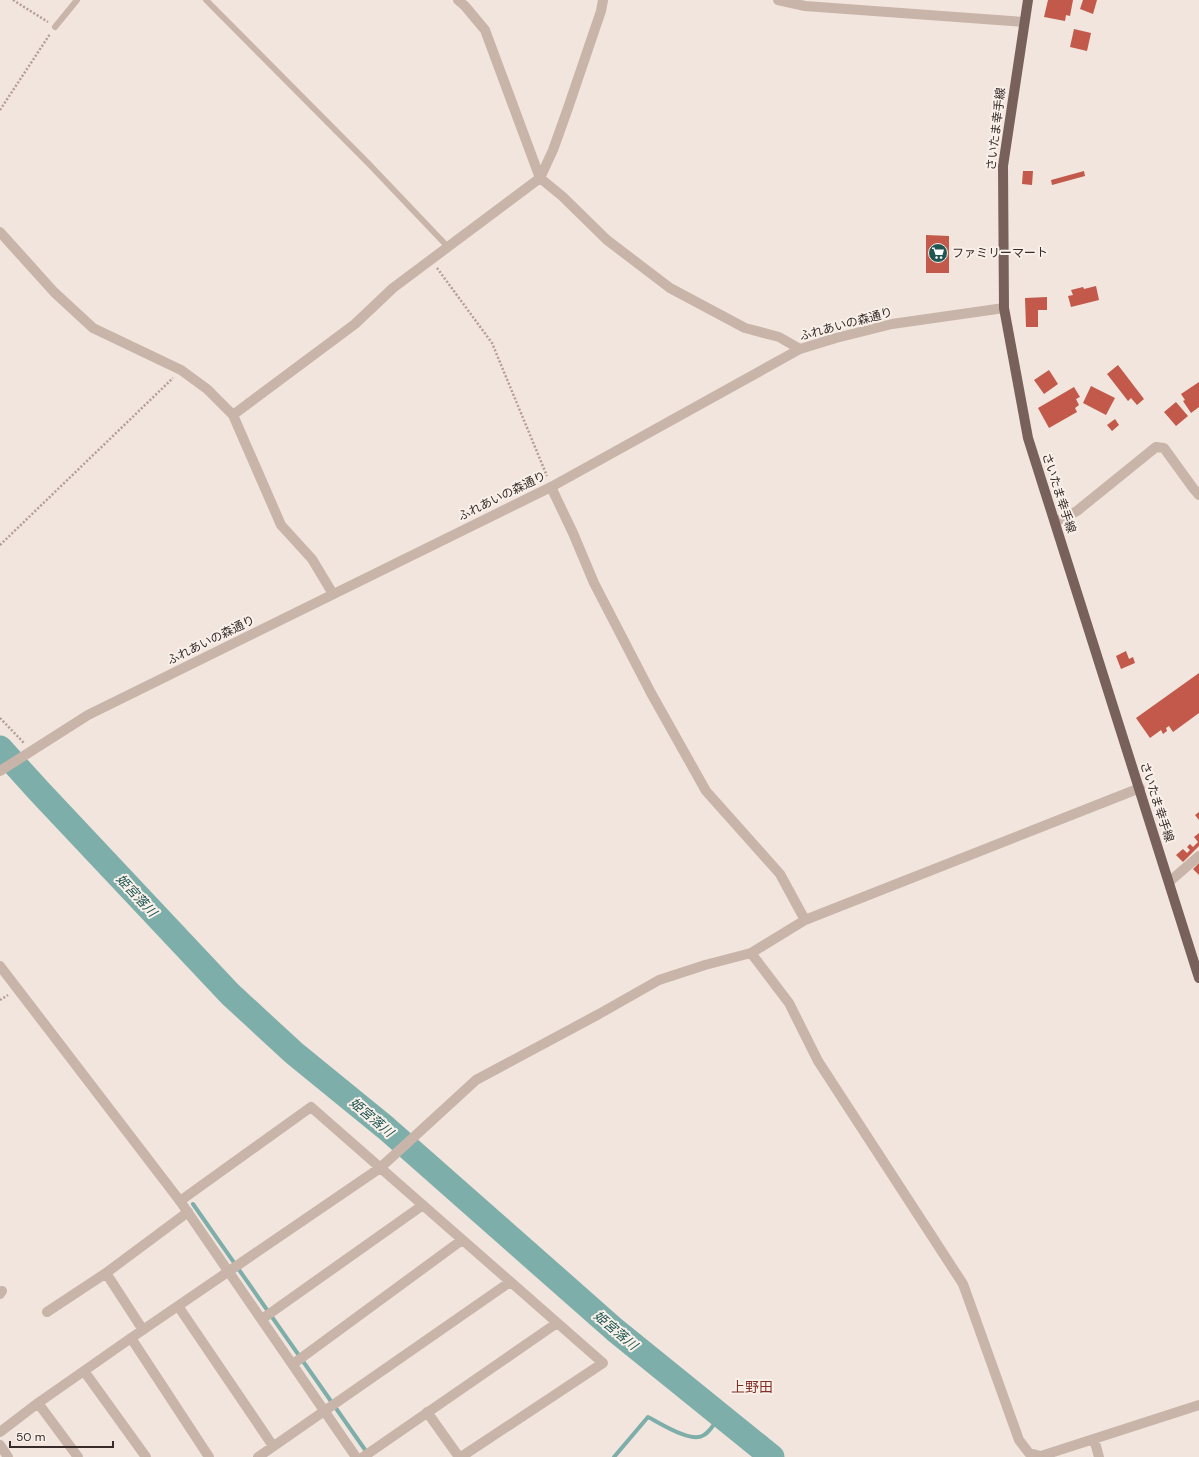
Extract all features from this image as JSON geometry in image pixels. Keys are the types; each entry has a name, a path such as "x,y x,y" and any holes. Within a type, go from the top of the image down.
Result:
{"main road":[{"name":"さいたま幸手線","path":"1028,0 1003,166 1004,308 1028,438 1199,978"}],"street":[{"path":"458,0 485,30 540,178 562,196 607,240 670,288 745,328 778,337 800,348"},
{"path":"233,415 355,324 394,288 540,178 553,150 568,108 603,0"},
{"path":"778,0 805,6 1024,22"},
{"path":"0,232 54,292 93,328 181,370 207,389 233,415 281,525 312,559 333,594"},
{"name":"ふれあいの森通り","path":"2,770 88,715 551,487 800,348 892,324 1004,308"},
{"path":"1055,522 1077,511 1156,447 1164,448 1192,488 1199,495"},
{"path":"551,487 573,533 594,583 651,693 706,791 780,874 805,920"},
{"path":"0,1432 38,1403 383,1164 476,1080 659,980 705,965 751,953 805,920 1140,788"},
{"path":"1169,882 1199,856"},
{"path":"751,953 789,1002 818,1061 964,1284 1019,1440 1029,1454 1042,1456 1199,1405"},
{"path":"0,966 188,1212 356,1457"},
{"path":"180,1201 310,1107 383,1164 423,1206 603,1363 460,1457 427,1412"},
{"path":"262,1319 423,1206"},
{"path":"47,1312 106,1273 188,1212"},
{"path":"293,1364 462,1240"},
{"path":"106,1273 143,1330"},
{"path":"258,1457 510,1282"},
{"path":"178,1306 274,1446"},
{"path":"363,1457 557,1323"},
{"path":"131,1338 209,1457"},
{"path":"84,1371 146,1457"},
{"path":"38,1403 78,1457"},
{"path":"1094,1440 1099,1457"},
{"path":"0,1445 8,1457"}],"lane":[{"path":"55,27 77,0"},
{"path":"206,0 369,164 448,247"}],"path":[{"path":"0,110 55,27 13,0"},
{"path":"431,259 492,343 551,487"},
{"path":"0,545 181,370"},
{"path":"0,718 28,752"}],"building":[{"path":"1048,0 1073,0 1070,16 1066,15 1065,21 1044,17"},
{"path":"1083,0 1097,0 1093,14 1080,9"},
{"path":"1074,29 1091,33 1087,51 1070,47"},
{"path":"1023,171 1033,171 1032,185 1022,184"},
{"path":"1084,171 1085,176 1052,185 1051,180"},
{"path":"926,235 949,236 949,273 926,273"},
{"path":"1096,286 1099,300 1071,307 1068,296 1073,295 1071,290"},
{"path":"1047,297 1047,310 1038,310 1038,327 1026,327 1025,298"},
{"path":"1118,365 1144,399 1137,405 1131,398 1128,401 1107,374"},
{"path":"1049,370 1058,384 1044,394 1034,380"},
{"path":"1199,382 1199,407 1191,413 1183,401 1185,400 1181,394"},
{"path":"1091,386 1115,398 1106,415 1083,403"},
{"path":"1074,387 1080,397 1076,399 1079,405 1075,408 1077,412 1049,428 1038,408"},
{"path":"1176,402 1188,416 1176,426 1164,412"},
{"path":"1115,419 1119,425 1112,431 1107,425"},
{"path":"1126,651 1129,659 1133,657 1135,663 1121,669 1116,656"},
{"path":"1199,673 1199,713 1173,732 1169,726 1166,728 1167,731 1163,734 1161,730 1150,738 1136,718"},
{"path":"1199,812 1199,820 1195,815"},
{"path":"1199,833 1199,846 1183,862 1176,855 1183,849 1187,853 1190,850 1187,847 1190,844 1193,847 1198,842 1194,837"},
{"path":"1199,863 1199,875 1193,869"}],"waterway":[{"name":"姫宮落川","path":"0,748 230,994 294,1053 386,1128 615,1330 772,1457"},
{"path":"193,1204 368,1454"},
{"path":"614,1457 648,1417 676,1432 692,1437 699,1437 709,1431 720,1415"}],"place":[{"name":"ファミリーマート","path":"938,253"}],"district":[{"name":"上野田","path":"752,1387"}]}
